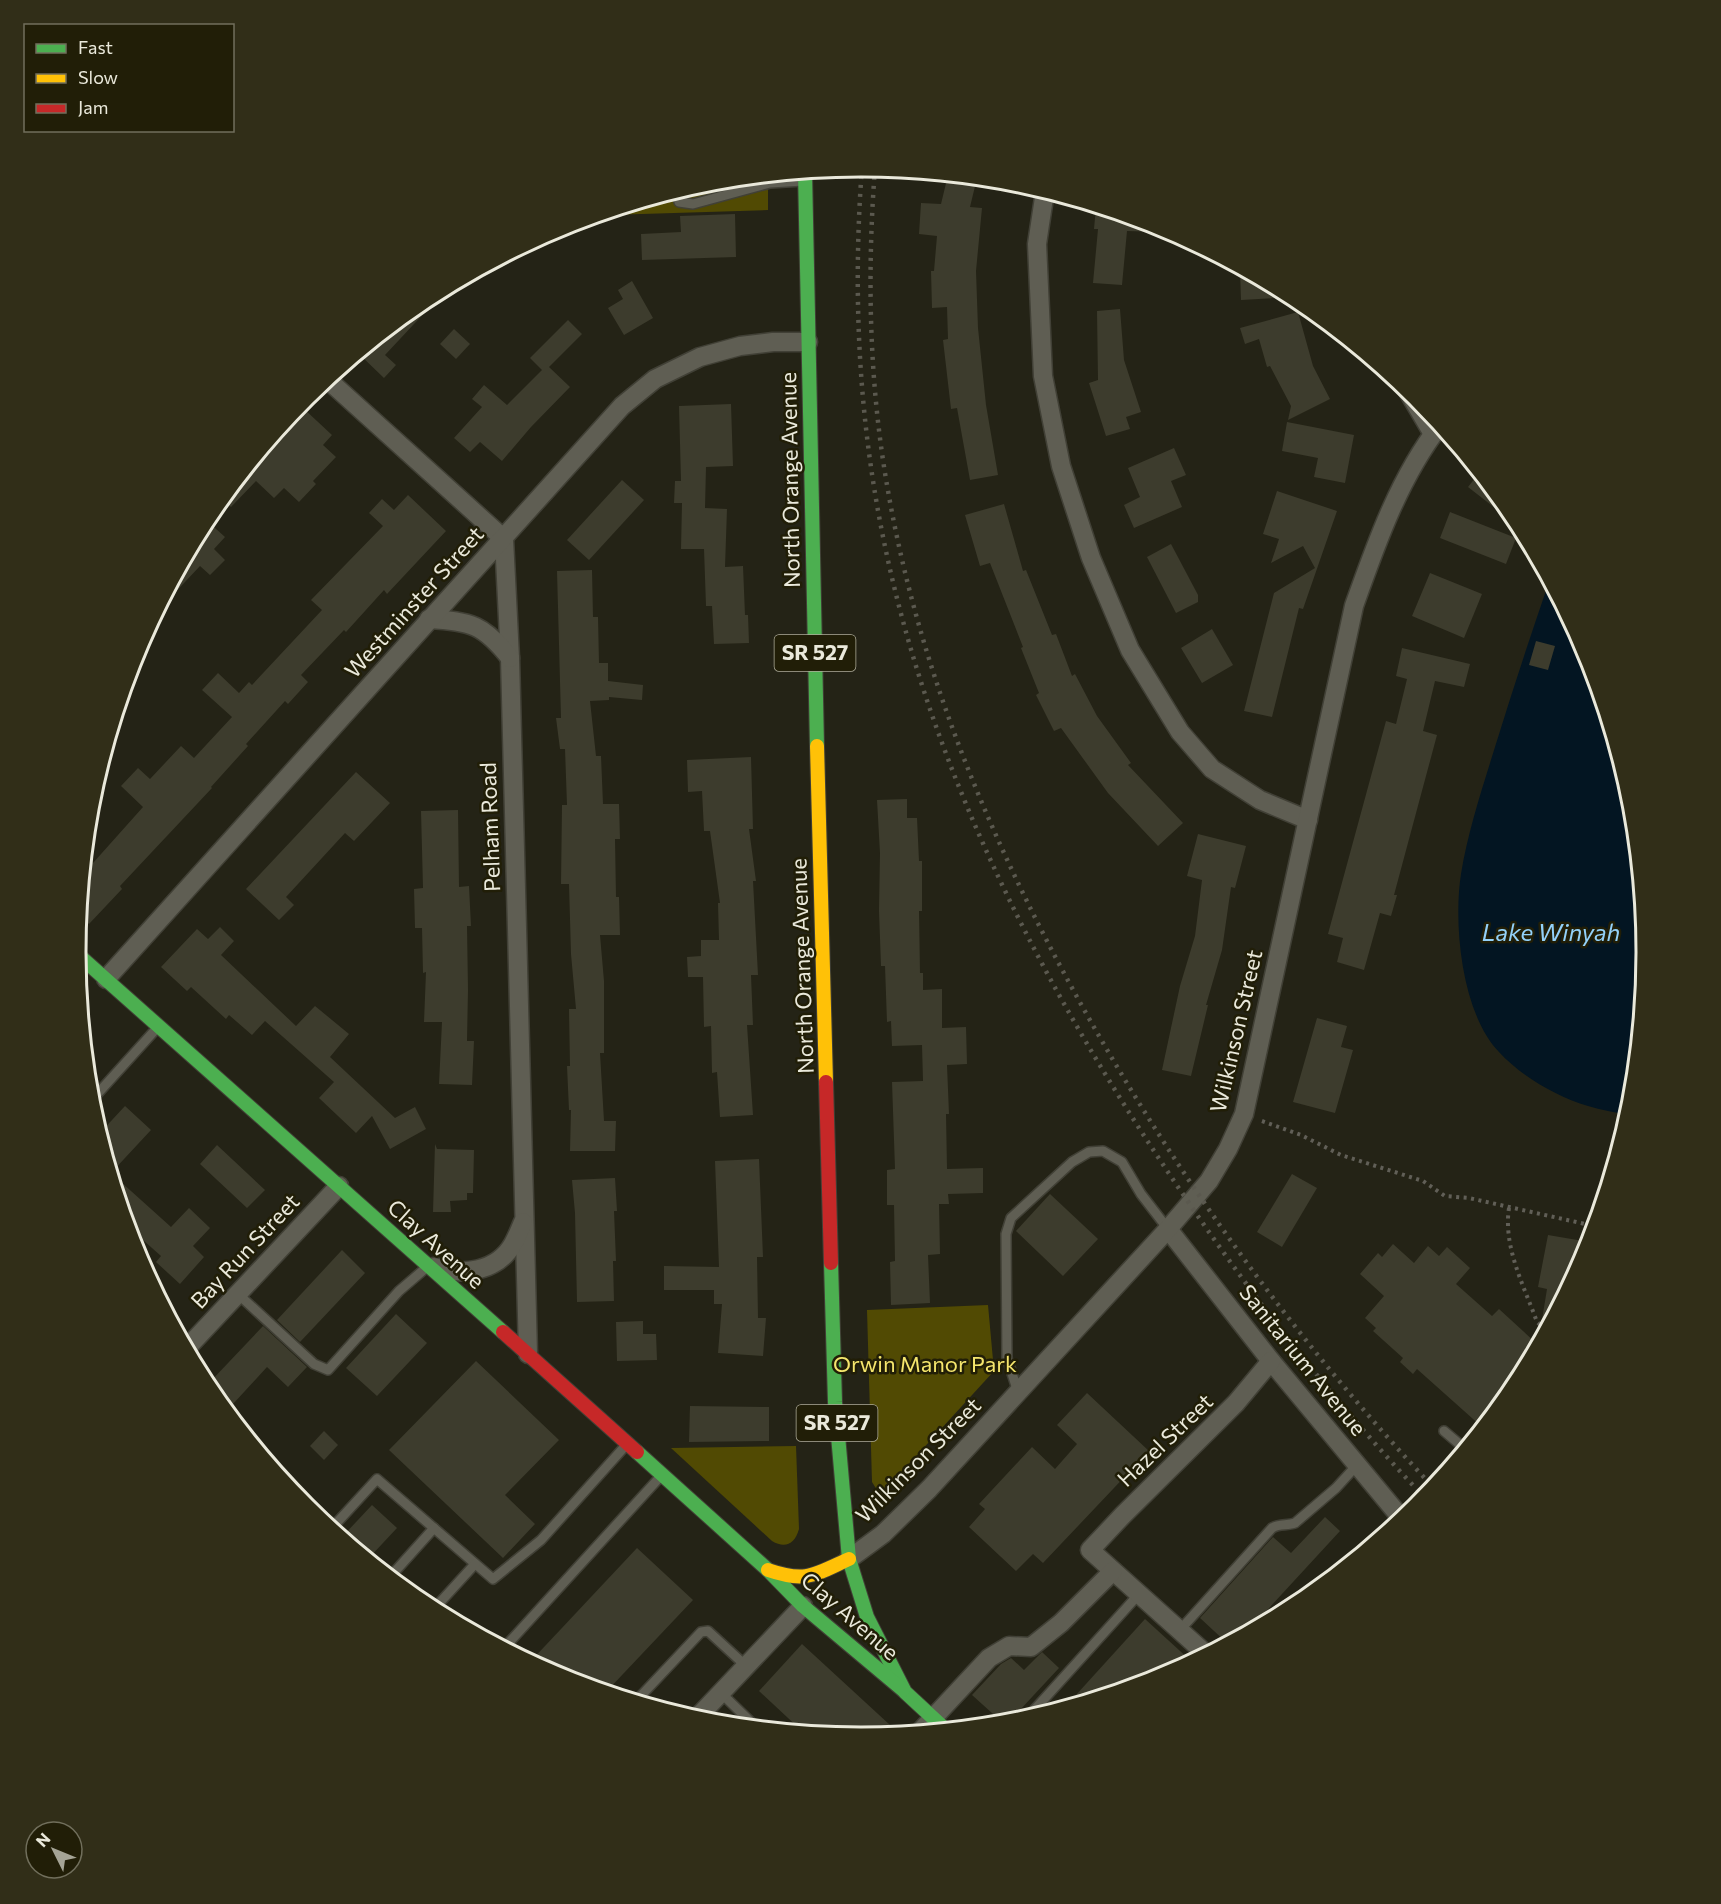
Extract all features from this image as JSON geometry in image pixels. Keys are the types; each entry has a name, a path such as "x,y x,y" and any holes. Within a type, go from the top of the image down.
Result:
{"main road":[{"name":"North Orange Avenue","path":"805,179 822,976 836,1402 849,1559 867,1617 905,1692 930,1723"},
{"name":"Clay Avenue","path":"86,962 628,1443 768,1570 802,1606 905,1692"},
{"name":"Clay Avenue","path":"768,1570 800,1578 822,1572 849,1559"}],"street":[{"path":"1044,199 1037,244 1043,376 1060,466 1091,558 1130,650 1180,732 1212,769 1260,800 1308,820"},
{"name":"Westminster Street","path":"106,979 622,406 655,379 700,357 740,346 773,342 808,342"},
{"path":"333,385 504,539"},
{"name":"Wilkinson Street","path":"849,1559 883,1534 929,1489 1018,1393 1168,1229 1209,1181 1228,1149 1244,1114 1354,606 1376,544 1405,483 1435,432"},
{"name":"Pelham Road","path":"504,539 510,658 528,1354"},
{"path":"429,620 454,620 476,626 495,639 510,658"},
{"name":"Bay Run Street","path":"192,1343 339,1186"},
{"path":"429,1266 450,1273 479,1269 495,1263 512,1246 525,1218"},
{"name":"Sanitarium Avenue","path":"1168,1229 1271,1361 1357,1465 1392,1515"},
{"name":"Hazel Street","path":"1113,1570 1090,1550 1223,1417 1271,1361"},
{"path":"935,1723 989,1658 1009,1646 1031,1647 1061,1623 1113,1570 1201,1648"},
{"path":"704,1711 802,1606"}],"lane":[{"path":"679,202 693,204 771,183"},
{"path":"98,1093 158,1026"},
{"path":"1018,1393 1007,1358 1006,1234 1011,1218 1072,1162 1089,1152 1103,1151 1122,1162 1141,1194 1168,1229"},
{"path":"238,1294 314,1364 328,1370 399,1291 429,1266"},
{"path":"1444,1431 1459,1444"},
{"path":"337,1523 377,1479 493,1579 541,1540 628,1443"},
{"path":"1180,1630 1272,1528 1278,1524 1295,1523 1336,1488 1357,1465"},
{"path":"509,1642 662,1475"},
{"path":"395,1571 434,1528"},
{"path":"440,1602 475,1564"},
{"path":"1038,1706 1139,1594"},
{"path":"641,1695 701,1632 708,1631 746,1666"},
{"path":"721,1693 747,1718"}],"path":[{"path":"1262,1121 1301,1135 1341,1155 1423,1181 1445,1196 1469,1198 1586,1224"},
{"path":"1509,1208 1507,1224 1513,1257 1537,1322 1540,1325"}],"green space":[{"path":"768,183 768,210 622,215 709,192"},
{"name":"Orwin Manor Park","path":"988,1305 994,1371 886,1489 877,1490 872,1482 867,1310"},
{"path":"796,1446 799,1529 795,1538 785,1545 772,1541 671,1448"}],"water":[{"name":"Lake Winyah","path":"1546,590 1577,655 1594,703 1621,801 1629,851 1636,952 1634,1003 1629,1053 1619,1113 1564,1097 1540,1085 1508,1061 1486,1036 1476,1015 1463,968 1458,918 1461,874 1467,842 1521,664"}],"building":[{"path":"946,182 975,186 970,207 982,208 976,271 978,328 986,405 998,475 970,480 957,408 951,409 943,340 948,339 947,307 932,308 931,271 934,271 937,236 919,234 921,203 941,204"},
{"path":"735,214 736,257 642,260 641,234 681,232 680,216"},
{"path":"1095,214 1145,232 1127,231 1122,285 1093,283 1098,229 1094,229"},
{"path":"1240,277 1275,298 1241,300"},
{"path":"632,281 653,318 624,335 608,308 623,299 618,290"},
{"path":"1120,309 1124,360 1141,412 1126,417 1130,429 1106,436 1089,383 1098,380 1097,311"},
{"path":"427,310 385,355 396,365 384,378 363,358"},
{"path":"1298,313 1313,366 1330,399 1288,420 1291,406 1270,366 1267,367 1259,339 1245,344 1240,328"},
{"path":"568,320 582,334 549,367 570,387 502,461 480,442 470,452 454,438 482,407 472,399 484,385 507,405 542,370 530,358"},
{"path":"454,329 470,344 456,359 440,344"},
{"path":"731,404 733,466 706,467 705,508 727,509 725,567 743,566 745,615 748,615 749,643 714,644 712,606 706,606 704,549 681,549 682,503 674,503 675,481 681,481 679,406"},
{"path":"306,411 332,435 323,445 336,457 313,481 316,484 299,502 284,488 274,498 256,481 231,507 228,505 246,480"},
{"path":"1287,422 1354,435 1345,483 1314,477 1318,458 1282,451"},
{"path":"1174,448 1186,475 1171,481 1182,507 1134,528 1124,505 1140,497 1128,468"},
{"path":"1474,479 1496,509 1468,487"},
{"path":"622,480 644,500 589,560 567,540"},
{"path":"1277,491 1337,511 1303,609 1299,608 1272,717 1244,711 1274,593 1315,568 1303,546 1271,563 1279,539 1263,534"},
{"path":"408,495 446,531 387,594 384,590 346,632 344,630 301,675 308,682 288,704 285,701 246,744 248,746 212,788 120,886 122,889 89,924 87,922 87,901 91,861 93,863 143,807 121,786 138,768 150,779 181,746 194,758 232,717 202,690 218,673 239,693 249,682 252,685 322,610 311,600 383,526 369,513 382,499 394,510"},
{"path":"1004,504 1023,571 1026,570 1052,635 1056,634 1072,676 1075,674 1097,716 1131,763 1128,765 1183,823 1158,846 1108,793 1061,728 1054,731 1036,695 1039,693 1021,648 1023,647 990,563 980,566 965,515"},
{"path":"1450,512 1516,538 1506,564 1440,538"},
{"path":"213,526 225,537 214,549 225,560 210,575 200,566 172,596"},
{"path":"1171,544 1198,595 1198,602 1176,613 1147,557"},
{"path":"592,570 593,617 598,617 599,663 608,663 608,681 643,685 642,700 609,697 609,700 590,701 596,756 601,756 603,804 619,804 620,839 615,839 616,897 619,897 620,935 600,935 604,981 604,1053 600,1053 604,1121 616,1121 615,1151 570,1151 571,1110 569,1110 567,1066 570,1066 569,1009 576,1009 571,954 569,884 561,884 562,805 567,805 565,749 560,749 556,718 561,718 557,571"},
{"path":"1430,573 1482,594 1464,638 1412,616"},
{"path":"1212,629 1233,665 1202,683 1181,648"},
{"path":"1536,641 1555,646 1548,670 1529,665"},
{"path":"1402,648 1470,664 1464,687 1435,681 1423,731 1437,735 1394,895 1397,895 1391,916 1380,913 1364,970 1337,962 1343,938 1328,934 1386,721 1396,724 1407,679 1396,676"},
{"path":"751,757 753,829 749,829 756,881 753,881 758,975 751,975 753,1025 747,1025 753,1115 720,1117 717,1072 712,1073 711,1026 704,1027 703,977 688,977 687,957 701,956 701,940 719,940 718,903 720,903 710,831 704,831 702,791 688,792 687,760"},
{"path":"356,772 390,803 354,841 345,833 286,897 294,905 279,920 246,889"},
{"path":"907,799 907,818 917,818 919,861 922,861 922,911 919,911 920,973 923,973 923,990 942,989 942,1028 966,1027 967,1064 947,1065 949,1114 946,1114 947,1169 983,1168 983,1193 948,1194 949,1204 939,1204 940,1254 928,1255 930,1303 891,1305 890,1262 895,1261 894,1205 887,1205 887,1170 895,1169 892,1082 923,1081 922,1045 892,1046 891,1021 887,1022 885,966 881,966 877,800"},
{"path":"458,810 459,887 469,886 471,926 467,926 467,1041 474,1041 472,1085 439,1084 442,1022 424,1022 426,972 423,973 422,928 415,928 414,889 423,888 421,811"},
{"path":"1198,834 1246,846 1235,888 1231,887 1222,950 1206,1005 1208,1005 1191,1076 1162,1070 1180,986 1195,936 1202,880 1187,876"},
{"path":"220,927 234,941 221,955 296,1026 315,1006 349,1034 330,1057 395,1118 415,1107 426,1129 390,1149 372,1116 356,1133 319,1098 334,1082 265,1021 252,1035 229,1015 226,1019 191,987 187,991 161,967 197,929 208,939"},
{"path":"1317,1018 1347,1026 1341,1047 1353,1050 1335,1113 1293,1102"},
{"path":"125,1106 151,1130 116,1167 106,1127"},
{"path":"435,1144 437,1149 474,1150 473,1193 467,1193 467,1200 450,1201 451,1212 433,1212"},
{"path":"217,1145 265,1190 247,1208 200,1164"},
{"path":"759,1159 763,1257 757,1257 758,1318 766,1318 763,1356 718,1353 722,1304 714,1304 714,1290 664,1290 664,1266 719,1267 715,1161"},
{"path":"1292,1174 1317,1188 1282,1247 1257,1232"},
{"path":"615,1178 617,1211 614,1211 616,1261 613,1261 614,1301 577,1302 572,1180"},
{"path":"121,1182 171,1227 189,1208 210,1228 193,1246 204,1257 180,1284 156,1262 161,1256 140,1237"},
{"path":"1050,1194 1098,1239 1063,1276 1016,1231"},
{"path":"1548,1235 1580,1240 1542,1322 1547,1289 1538,1287"},
{"path":"1393,1244 1414,1263 1428,1246 1439,1256 1447,1247 1470,1268 1456,1284 1492,1316 1499,1309 1532,1340 1476,1422 1417,1369 1413,1374 1400,1362 1403,1358 1373,1331 1376,1328 1365,1318 1384,1296 1360,1274 1378,1253 1382,1257"},
{"path":"342,1250 365,1273 300,1342 277,1320"},
{"path":"396,1314 427,1343 377,1396 346,1368"},
{"path":"643,1321 643,1334 656,1334 657,1360 617,1361 616,1322"},
{"path":"263,1326 307,1367 288,1387 267,1367 233,1404 213,1379"},
{"path":"476,1361 559,1440 505,1495 535,1524 503,1558 389,1450"},
{"path":"1087,1393 1149,1451 1043,1563 1033,1554 1016,1571 969,1527 985,1509 979,1504 1032,1447 1055,1469 1077,1444 1057,1425"},
{"path":"690,1406 769,1407 769,1441 689,1442"},
{"path":"324,1431 338,1445 324,1460 310,1446"},
{"path":"372,1505 397,1528 373,1554 347,1532"},
{"path":"1325,1517 1340,1531 1265,1612 1248,1623 1221,1637 1200,1618 1273,1537 1291,1553"},
{"path":"637,1548 693,1600 612,1686 536,1655"},
{"path":"1145,1619 1185,1655 1110,1686 1074,1697"},
{"path":"802,1644 890,1725 860,1727 794,1723 759,1691"},
{"path":"1042,1652 1059,1668 1020,1710 994,1715 972,1695 1001,1664 1011,1658 1024,1670"}],"railway":[{"path":"861,177 858,247 859,327 864,407 874,487 892,580 917,671 948,760 984,847 1025,932 1070,1015 1170,1175 1290,1342 1355,1421 1418,1490"},
{"path":"874,178 871,327 876,406 887,485 900,553 917,619 937,685 986,812 1014,875 1077,997 1154,1127 1196,1191 1285,1314 1382,1431 1427,1480"}],"traffic: fast":[{"path":"805,179 817,746"},
{"path":"86,962 503,1332"},
{"path":"831,1263 835,1402 849,1559 867,1617 905,1692 938,1722"},
{"path":"637,1452 768,1570 803,1606 903,1690"}],"traffic: slow":[{"path":"817,746 826,1082"},
{"path":"768,1570 792,1576 810,1575 849,1559"}],"traffic: jam":[{"path":"826,1082 831,1263"},
{"path":"503,1332 637,1452"}]}
